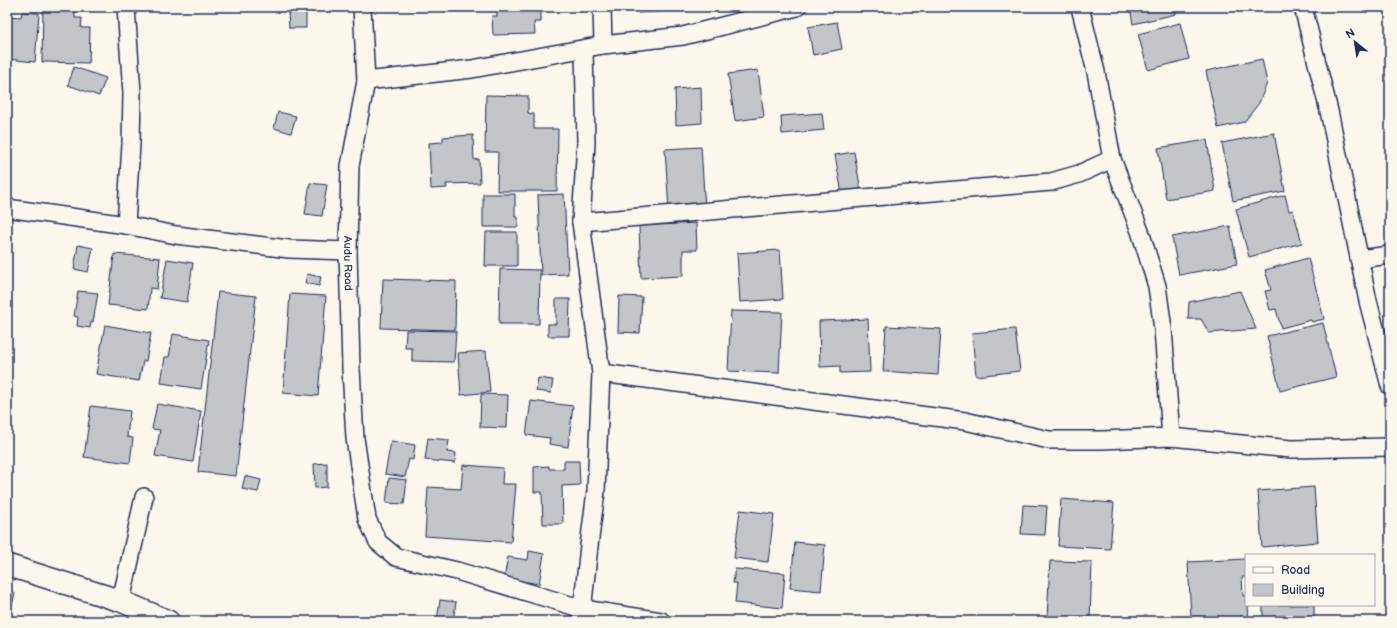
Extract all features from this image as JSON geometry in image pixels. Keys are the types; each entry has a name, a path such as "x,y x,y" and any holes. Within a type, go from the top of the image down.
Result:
{"street":[{"path":"126,7 132,100 126,225"},
{"name":"Audu Road","path":"362,7 366,81 350,166 348,251 351,369 355,438 367,519 378,542 396,557 457,571 582,615 661,621"},
{"path":"602,7 604,45"},
{"path":"366,81 472,69 604,45 683,36 796,7"},
{"path":"1080,7 1096,72 1112,159 1140,230 1157,286 1163,329 1171,437"},
{"path":"1303,7 1329,111 1368,301 1390,386"},
{"path":"582,615 596,491 600,373 581,222 586,143 584,49"},
{"path":"581,222 1051,182 1079,174 1112,159"},
{"path":"7,208 126,225 176,235 288,249 348,251"},
{"path":"1360,259 1390,255"},
{"path":"600,373 965,421 1049,440 1102,440 1171,437 1291,449 1390,447"},
{"path":"121,601 144,497"},
{"path":"7,564 121,601 168,621"}],"building":[{"path":"43,7 75,7 75,18 82,18 81,28 90,28 89,63 42,62"},
{"path":"299,7 315,7 315,8 300,10"},
{"path":"497,7 541,7 541,22 534,22 535,34 493,35 492,16 497,16"},
{"path":"638,7 692,7 692,10 638,13"},
{"path":"1130,7 1175,7 1176,14 1133,24"},
{"path":"22,12 39,13 35,62 7,59 7,16 21,17"},
{"path":"288,12 306,12 306,28 289,28"},
{"path":"837,22 842,49 813,55 808,27"},
{"path":"1180,23 1189,59 1148,70 1138,34"},
{"path":"1262,59 1267,83 1259,103 1244,122 1218,128 1206,71"},
{"path":"74,67 106,78 99,96 68,85"},
{"path":"758,70 764,117 735,121 728,74"},
{"path":"701,87 702,123 676,125 675,89"},
{"path":"486,95 528,96 528,113 534,114 534,129 558,129 557,191 497,191 498,152 485,152"},
{"path":"278,112 296,116 291,133 274,128"},
{"path":"822,113 824,130 782,134 781,116"},
{"path":"1274,133 1285,191 1233,201 1222,143"},
{"path":"473,135 474,160 479,159 480,183 446,184 447,188 431,189 429,143 443,142 443,137"},
{"path":"1207,140 1215,191 1166,199 1158,148"},
{"path":"701,147 705,209 669,211 665,149"},
{"path":"854,152 861,191 842,194 835,155"},
{"path":"310,183 327,185 322,216 305,214"},
{"path":"483,194 515,194 515,217 518,217 518,227 483,227"},
{"path":"564,194 568,274 541,275 538,195"},
{"path":"1285,195 1289,211 1293,210 1302,243 1249,257 1236,209"},
{"path":"696,223 697,250 683,250 683,276 641,278 639,226"},
{"path":"1230,226 1237,264 1179,275 1172,237"},
{"path":"486,232 517,232 517,266 485,266"},
{"path":"78,245 93,248 88,272 74,269"},
{"path":"780,250 783,299 740,302 737,253"},
{"path":"114,254 160,258 157,289 150,288 148,309 108,305"},
{"path":"1308,258 1324,319 1312,322 1311,320 1281,328 1276,309 1270,310 1265,291 1271,290 1265,270"},
{"path":"167,259 193,263 187,302 160,298"},
{"path":"500,269 540,270 539,324 499,324"},
{"path":"307,274 321,277 319,286 305,283"},
{"path":"383,279 456,281 455,330 381,328"},
{"path":"78,291 98,293 93,322 91,322 90,328 77,326 78,317 74,316"},
{"path":"1240,291 1256,329 1209,333 1201,319 1188,319 1189,302"},
{"path":"218,292 256,296 236,476 198,472"},
{"path":"290,294 326,296 318,396 283,393"},
{"path":"619,296 642,297 640,333 618,332"},
{"path":"556,299 570,299 569,336 548,336 548,324 556,324"},
{"path":"731,311 782,312 779,373 728,371"},
{"path":"868,319 870,372 840,373 840,366 820,367 819,321"},
{"path":"1323,323 1336,377 1280,391 1267,336"},
{"path":"105,325 151,333 146,361 143,361 139,381 96,374"},
{"path":"886,326 941,329 938,375 883,371"},
{"path":"1015,329 1020,371 976,376 972,333"},
{"path":"406,330 456,331 454,362 412,361 412,348 405,348"},
{"path":"173,334 209,340 201,389 161,383 165,357 169,357"},
{"path":"486,351 490,392 461,395 458,353"},
{"path":"538,378 553,380 551,393 536,391"},
{"path":"481,394 508,395 507,428 480,427"},
{"path":"531,401 573,406 568,447 549,444 550,438 526,435"},
{"path":"157,404 201,411 193,462 155,456 160,430 152,429"},
{"path":"91,406 130,411 127,437 133,438 130,463 84,457"},
{"path":"428,438 449,440 447,452 456,453 455,463 425,460"},
{"path":"391,441 415,445 413,460 409,459 405,477 385,474"},
{"path":"564,461 579,461 580,485 562,486 563,524 543,524 542,492 534,492 534,467 549,466 549,469 564,469"},
{"path":"327,463 327,487 315,488 314,464"},
{"path":"463,465 503,468 502,484 516,484 511,542 425,536 428,487 461,489"},
{"path":"245,476 261,480 258,492 242,489"},
{"path":"389,478 407,480 404,504 386,503"},
{"path":"1314,487 1318,542 1262,547 1258,491"},
{"path":"1061,499 1114,503 1110,549 1058,546"},
{"path":"1023,505 1047,506 1045,535 1021,534"},
{"path":"740,510 774,514 768,562 734,558"},
{"path":"795,542 825,545 821,591 790,588"},
{"path":"529,551 544,554 539,584 504,578 508,557 528,560"},
{"path":"1245,559 1245,577 1242,577 1243,596 1245,596 1245,606 1248,606 1249,621 1219,621 1219,619 1200,621 1200,617 1191,617 1188,562"},
{"path":"1050,561 1092,562 1090,619 1047,618"},
{"path":"735,569 785,573 782,608 735,603 737,583 733,583"},
{"path":"7,591 15,593 9,618 7,618"},
{"path":"440,600 456,602 453,621 437,621"},
{"path":"1263,606 1314,606 1314,621 1263,621"}]}
